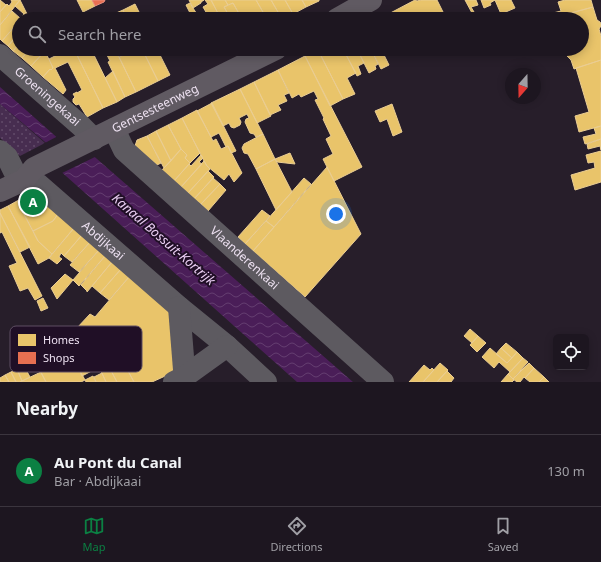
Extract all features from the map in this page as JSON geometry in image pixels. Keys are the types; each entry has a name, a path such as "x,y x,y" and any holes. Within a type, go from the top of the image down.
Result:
{"main road":[{"path":"350,12 371,0"},
{"name":"Gentsesteenweg","path":"0,192 18,174 92,140 262,56"}],"street":[{"name":"Groeningekaai","path":"0,55 81,126 92,140"},
{"name":"Vlaanderenkaai","path":"114,129 124,150 383,382"},
{"path":"0,151 7,157 18,174"},
{"name":"Abdijkaai","path":"18,174 38,184 266,382"},
{"path":"179,308 181,380"},
{"path":"181,380 226,346"}],"shaded area":[{"path":"0,104 45,143 20,156 0,138"}],"water":[{"name":"Kanaal Bossuit-Kortrijk","path":"0,87 79,157 89,152 353,382 297,382 57,168 51,147 0,104"}],"pier":[{"path":"58,136 79,155 90,151 97,156 60,174 55,170 64,162 43,144"}],"building: Homes":[{"path":"0,0 6,5 0,12"},
{"path":"11,0 20,0 0,25 0,12 7,4 9,6 12,2"},
{"path":"20,0 26,12 22,12 15,6"},
{"path":"77,0 92,0 95,6 83,12"},
{"path":"189,0 204,0 193,8"},
{"path":"205,0 211,0 217,12 206,12 203,7 208,4"},
{"path":"211,0 225,0 228,5 224,7 227,12 217,12"},
{"path":"225,0 256,0 263,12 238,12 233,3 228,5"},
{"path":"256,0 271,0 278,12 263,12"},
{"path":"271,0 285,0 292,12 278,12"},
{"path":"285,0 302,0 306,7 297,12 292,12"},
{"path":"302,0 319,0 319,1 306,7"},
{"path":"415,0 437,0 443,12 392,12"},
{"path":"465,0 476,0 478,5 471,7 474,12 471,12"},
{"path":"481,0 495,0 490,3 491,5 484,8"},
{"path":"495,0 511,0 515,8 506,12 500,12"},
{"path":"565,0 591,0 593,7 576,12 557,12 561,11 558,2"},
{"path":"190,3 196,12 190,12 186,5"},
{"path":"233,3 238,12 227,12 224,7"},
{"path":"135,4 139,12 124,12 123,10"},
{"path":"593,7 597,20 601,24 599,29 601,36 601,60 574,69 571,60 567,56 589,56 589,12 574,12"},
{"path":"12,11 13,12 12,29 2,41 0,39 0,25"},
{"path":"12,30 12,41 8,46 2,41"},
{"path":"12,41 12,50 8,46"},
{"path":"24,56 40,56 31,66 22,58"},
{"path":"40,56 47,56 53,68 51,70 50,69 43,77 31,66"},
{"path":"55,56 77,56 103,108 87,117 79,104 76,105 73,102 75,97 73,94 82,90 68,62 55,68 66,90 63,94 43,77 50,69 51,70 53,68 49,59"},
{"path":"77,56 94,56 117,102 103,108"},
{"path":"108,56 119,56 136,92 125,97 108,62 110,61"},
{"path":"146,56 158,81 136,92 119,57"},
{"path":"146,56 160,56 170,75 158,81"},
{"path":"305,56 321,56 343,99 330,106"},
{"path":"305,56 362,167 334,181 323,159 333,154 326,139 331,136 315,100 318,99 314,91 301,97 299,94 292,98 278,70"},
{"path":"321,56 347,56 356,73 347,78 355,94 343,99"},
{"path":"347,56 360,56 364,63 358,66 361,74 357,76"},
{"path":"360,56 374,56 378,64 375,66 376,69 369,73"},
{"path":"374,56 384,56 389,65 381,69"},
{"path":"601,60 601,126 579,132 575,116 589,112 576,68"},
{"path":"278,70 289,93 284,95 287,101 278,105 281,110 270,115 254,82"},
{"path":"113,71 125,97 117,102 105,78"},
{"path":"254,82 271,116 257,123 240,89"},
{"path":"240,89 263,134 256,137 254,134 250,133 245,122 246,119 249,118 247,114 239,118 241,122 240,125 234,128 231,127 229,123 223,126 211,103"},
{"path":"212,103 236,151 231,153 228,146 226,147 219,133 211,137 197,111"},
{"path":"392,104 402,132 393,136 387,119 380,122 375,111"},
{"path":"197,110 213,141 216,139 221,149 228,146 242,173 234,182 229,174 224,180 207,166 204,161 182,118"},
{"path":"182,118 200,153 190,163 185,158 187,155 181,149 168,125"},
{"path":"168,125 181,149 171,161 156,131"},
{"path":"601,126 601,139 585,144 583,137 596,134 594,128"},
{"path":"156,131 171,161 164,168 147,136"},
{"path":"263,134 275,159 256,169 248,154 244,153 242,148 244,144"},
{"path":"147,136 161,163 157,165 135,146 137,140"},
{"path":"601,139 601,150 600,146 588,149 587,144"},
{"path":"181,149 187,155 185,158 190,163 174,181 162,170"},
{"path":"601,151 601,182 575,190 571,175 595,168 594,162 588,163 586,155"},
{"path":"290,153 295,164 277,162 275,159"},
{"path":"201,155 203,158 199,162 202,164 181,187 174,181 189,164 191,166"},
{"path":"275,159 292,192 276,210 256,169"},
{"path":"204,161 210,169 188,193 181,187"},
{"path":"327,167 361,234 305,297 253,251"},
{"path":"208,171 214,177 194,199 188,193"},
{"path":"213,178 220,184 201,204 194,199"},
{"path":"304,178 311,184 274,227 266,221"},
{"path":"220,184 226,190 208,211 201,204"},
{"path":"33,193 58,214 53,221 33,231 17,201"},
{"path":"17,201 38,241 52,254 49,258 38,264 8,206"},
{"path":"8,206 30,247 20,252 0,213 0,210"},
{"path":"262,210 270,216 245,244 238,237"},
{"path":"0,213 42,296 35,300 28,288 20,291 9,266 17,263 2,232 0,233"},
{"path":"58,214 74,228 52,254 38,241 33,231 53,221"},
{"path":"266,221 274,227 253,251 245,244"},
{"path":"74,228 82,235 64,256 61,253 59,257 62,259 57,264 49,258"},
{"path":"82,235 90,242 72,262 64,256"},
{"path":"90,242 99,250 79,272 70,265"},
{"path":"99,250 105,256 79,286 73,280"},
{"path":"105,256 112,262 87,292 81,285"},
{"path":"112,262 121,269 100,293 92,286"},
{"path":"121,269 129,277 109,300 100,293"},
{"path":"65,274 73,280 57,299 51,288"},
{"path":"129,277 171,312 174,372 152,382 134,382 129,372 142,372 142,326 79,326 90,314 95,317"},
{"path":"43,298 48,308 41,311 37,301"},
{"path":"470,329 478,336 472,343 464,336"},
{"path":"478,336 486,343 477,352 470,345"},
{"path":"506,343 517,352 512,358 501,348"},
{"path":"490,348 507,363 517,352 523,358 510,372 499,362 494,368 482,357"},
{"path":"501,348 512,358 507,363 496,354"},
{"path":"523,358 528,362 513,379 508,374"},
{"path":"440,363 448,370 437,382 423,382"},
{"path":"529,363 534,368 525,378 524,377 520,382 513,379"},
{"path":"424,365 430,370 432,368 434,370 423,382 409,382"},
{"path":"534,368 544,377 539,382 530,382 525,378"},
{"path":"447,371 454,378 451,382 437,382"},
{"path":"11,372 18,372 22,381 16,382"},
{"path":"11,372 16,382 9,382 5,375"},
{"path":"18,372 27,372 30,377 22,381"},
{"path":"41,372 81,372 85,380 81,382 46,382"},
{"path":"41,372 46,382 20,382 22,381"},
{"path":"80,372 90,372 82,376"},
{"path":"101,372 112,372 117,382 106,382"},
{"path":"112,372 129,372 134,382 117,382"},
{"path":"102,373 106,382 96,382 94,377"},
{"path":"508,374 514,380 512,382 501,382"},
{"path":"5,375 9,382 0,382 0,378"},
{"path":"93,376 96,382 86,382 85,380"},
{"path":"544,377 549,382 539,382"}],"building: Shops":[{"path":"92,0 105,0 104,2 95,6"}],"place":[{"name":"Au Pont du Canal","path":"33,202"}]}
